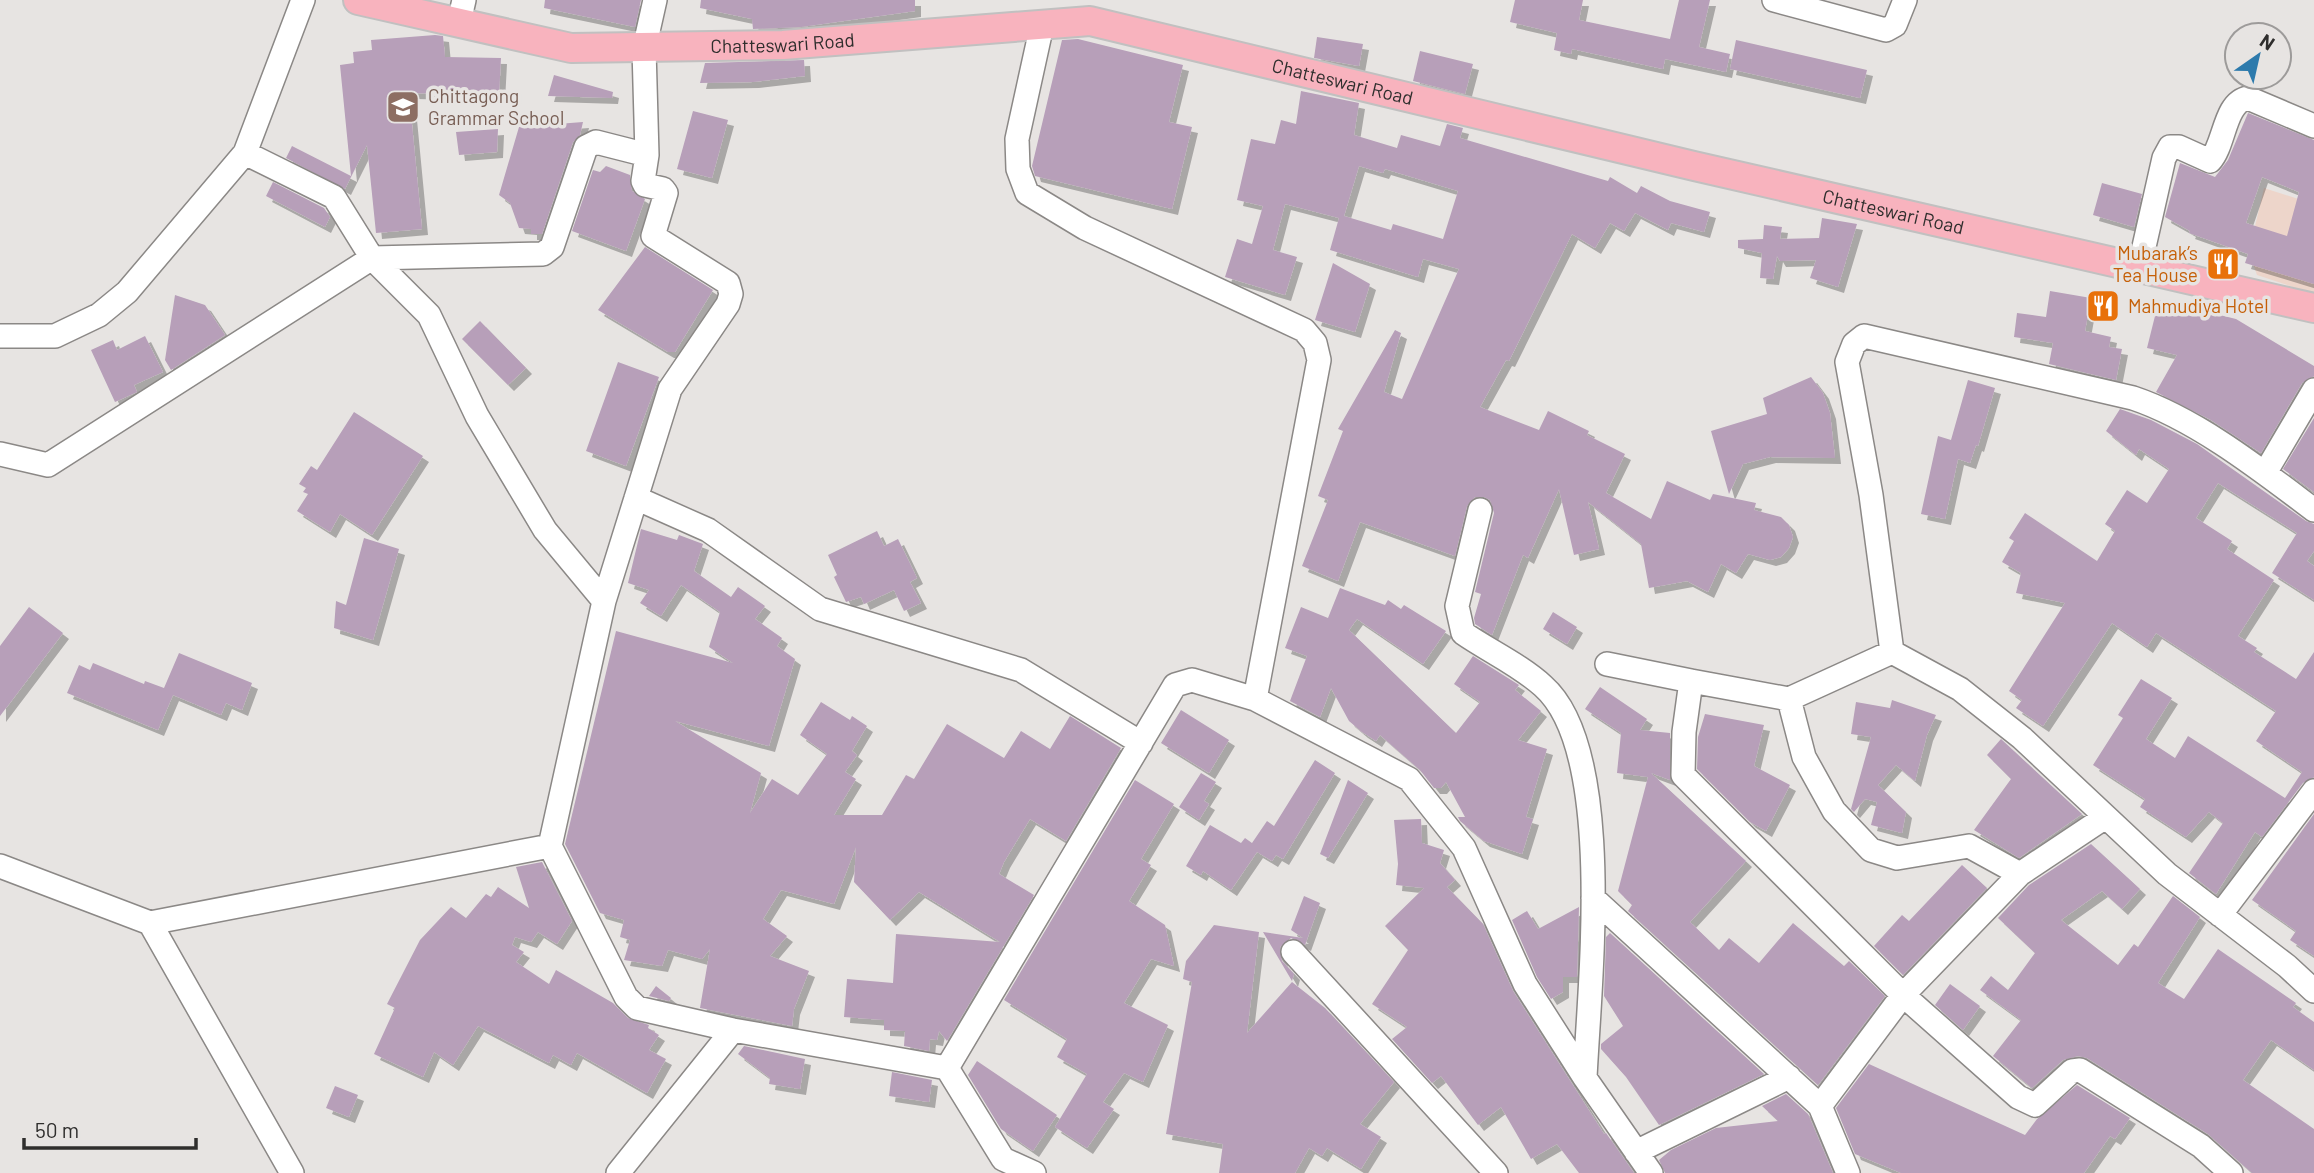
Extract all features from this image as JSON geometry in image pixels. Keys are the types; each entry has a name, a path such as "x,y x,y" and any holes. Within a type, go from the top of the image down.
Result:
{"main road":[{"name":"Chatteswari Road","path":"358,0 462,11 571,48 783,45 1090,21 2314,308"}],"street":[{"path":"0,336 55,336 99,315 127,292 245,153 303,0"},
{"path":"655,0 643,49 648,155 643,183 663,189 666,193 653,236 727,283 731,294 728,304 670,389 604,601 550,846 626,997 638,1008 733,1030 947,1068 1004,1166 1034,1173"},
{"path":"1774,0 1886,30 1895,25 1905,0"},
{"path":"1042,24 1017,139 1018,169 1027,193 1085,228 1304,330 1315,343 1319,360 1255,699"},
{"path":"2139,269 2164,158 2170,147 2179,147 2210,162 2219,149 2233,108 2248,98 2314,126"},
{"path":"0,454 48,465 372,258 543,254 552,247 586,147 596,142 648,155"},
{"path":"245,153 334,197 372,258 429,315 477,416 545,530 604,601"},
{"path":"1892,653 1871,495 1847,362 1854,344 1864,336 2133,398 2160,407 2265,473 2314,510"},
{"path":"2265,473 2314,390"},
{"path":"636,498 708,530 820,609 1021,670 1140,743"},
{"path":"1480,510 1457,606 1464,633 1544,686 1570,724 1585,773 1593,898 1584,1078"},
{"path":"1607,664 1789,699 1892,653"},
{"path":"1892,653 1959,689 2022,738 2104,818 2167,874 2314,990"},
{"path":"947,1068 1175,685 1192,680 1255,699 1409,779 1464,848 1525,984 1584,1078 1651,1173"},
{"path":"1691,681 1684,732 1684,775 1903,995 2018,1097 2035,1105 2072,1071 2080,1070 2201,1146 2231,1173"},
{"path":"1789,699 1804,757 1833,811 1871,850 1896,858 1969,846 2021,874"},
{"path":"2220,915 2314,791"},
{"path":"1820,1106 1903,995 2021,874 2104,818"},
{"path":"0,866 150,922 550,846"},
{"path":"1593,898 1820,1106 1848,1173"},
{"path":"150,922 292,1173"},
{"path":"1293,952 1496,1173"},
{"path":"618,1173 733,1030"},
{"path":"1636,1152 1788,1077"}],"shaded area":[{"path":"2264,188 2314,204 2314,294 2257,275 2249,252"}],"building":[{"path":"545,0 641,0 635,27 544,8"},
{"path":"701,0 915,0 915,11 801,27 753,29 752,19 700,8"},
{"path":"1515,0 1583,0 1579,20 1670,39 1679,0 1710,0 1699,47 1730,54 1726,72 1665,59 1663,69 1572,49 1571,54 1554,50 1557,33 1510,22"},
{"path":"443,36 445,57 501,58 499,95 409,93 422,229 376,233 367,145 345,189 286,158 292,146 351,176 340,65 354,63 353,52 372,50 371,40"},
{"path":"1317,37 1363,44 1359,66 1314,58"},
{"path":"1078,39 1183,65 1169,122 1192,127 1172,209 1035,176 1032,166 1062,40"},
{"path":"1736,40 1867,70 1860,98 1730,69"},
{"path":"1420,51 1473,64 1465,94 1413,81"},
{"path":"804,60 805,76 753,82 700,83 705,63"},
{"path":"554,75 613,92 612,98 548,96"},
{"path":"1301,91 1359,103 1354,135 1397,148 1401,135 1440,146 1447,124 1463,128 1460,138 1608,181 1610,177 1637,193 1641,186 1670,201 1710,212 1704,232 1671,223 1668,230 1635,213 1624,231 1610,223 1595,248 1572,234 1509,361 1506,360 1480,407 1539,430 1548,411 1589,431 1587,435 1625,454 1606,493 1651,519 1667,481 1710,500 1713,494 1756,503 1754,510 1781,517 1789,525 1793,537 1789,548 1781,557 1770,560 1748,554 1736,573 1721,564 1708,592 1687,581 1649,588 1641,544 1588,502 1599,549 1574,555 1559,489 1528,558 1523,555 1492,635 1475,624 1474,618 1481,594 1475,592 1494,513 1490,500 1484,497 1475,497 1467,506 1455,556 1360,522 1338,581 1302,566 1328,500 1318,496 1343,431 1338,429 1395,330 1401,333 1384,392 1402,399 1459,269 1423,259 1418,277 1330,250 1339,218 1285,204 1273,250 1297,257 1285,295 1225,277 1237,239 1252,244 1263,206 1237,200 1251,139 1275,144 1281,120 1296,124","holes":["1359,166 1383,173 1385,169 1458,191 1443,239 1393,224 1391,230 1344,216"]},
{"path":"693,111 728,120 712,178 677,169"},
{"path":"2248,113 2314,140 2314,284 2245,263 2248,254 2189,233 2190,231 2165,217 2180,163 2215,177 2228,160","holes":["2262,177 2299,192 2287,236 2246,223"]},
{"path":"583,122 580,135 573,142 542,234 531,234 531,229 519,228 510,203 499,195 519,127"},
{"path":"498,129 497,152 459,155 456,132"},
{"path":"606,166 630,175 632,191 645,199 626,251 572,231 593,170 600,172"},
{"path":"273,182 324,208 330,217 325,227 266,196"},
{"path":"2102,183 2142,194 2134,227 2093,215"},
{"path":"1822,218 1857,224 1838,287 1810,278 1816,260 1780,261 1777,256 1773,279 1760,278 1762,253 1738,248 1738,240 1763,239 1764,225 1782,227 1780,239 1819,238"},
{"path":"645,247 713,290 675,352 668,352 598,310"},
{"path":"1333,263 1370,284 1355,332 1315,320"},
{"path":"2050,291 2091,298 2085,331 2111,337 2109,347 2122,349 2116,380 2049,364 2053,343 2014,337 2017,313 2046,317"},
{"path":"175,295 205,305 225,335 171,370 165,360"},
{"path":"2159,300 2236,319 2314,366 2314,376 2302,383 2261,453 2211,420 2156,392 2177,355 2147,348"},
{"path":"480,321 526,368 508,385 462,339"},
{"path":"145,336 163,372 134,385 137,392 115,402 91,350 113,340 117,350"},
{"path":"618,362 659,377 626,466 586,451"},
{"path":"1811,377 1823,393 1830,413 1835,458 1770,457 1743,464 1729,494 1711,431 1767,414 1763,398"},
{"path":"1968,380 1995,388 1978,446 1976,445 1970,463 1958,459 1945,519 1921,514 1938,436 1951,440"},
{"path":"2120,409 2151,420 2197,444 2314,524 2314,551 2307,561 2314,566 2314,600 2272,573 2297,533 2218,483 2196,518 2232,541 2227,549 2274,580 2238,636 2257,648 2254,652 2296,679 2314,652 2314,777 2303,783 2262,837 2255,832 2216,894 2189,873 2223,823 2209,812 2186,837 2140,807 2145,799 2093,765 2123,718 2118,715 2141,679 2172,698 2146,739 2175,758 2188,736 2285,798 2302,772 2256,741 2276,711 2156,633 2147,647 2112,623 2043,726 2016,708 2022,700 2009,691 2065,603 2016,593 2021,573 2002,562 2014,541 2009,538 2025,513 2097,561 2115,531 2105,524 2127,490 2147,503 2169,469 2139,449 2136,455 2106,431"},
{"path":"354,412 423,456 372,535 340,514 330,532 297,511 308,494 303,492 306,488 299,484 311,466 317,470"},
{"path":"2314,418 2314,492 2283,469"},
{"path":"641,529 677,540 679,535 703,544 694,571 731,597 738,587 765,606 755,619 782,638 777,646 795,659 769,746 675,721 761,773 750,813 772,779 798,795 827,754 800,735 821,702 850,720 852,716 867,726 852,751 857,755 845,772 856,779 834,815 882,815 906,775 914,779 947,724 1004,758 1021,731 1050,749 1070,716 1121,748 1066,841 1030,819 1004,862 999,874 1034,895 947,1041 939,1031 937,1040 930,1039 929,1051 904,1046 905,1031 884,1030 884,1020 844,1017 847,979 893,983 896,934 1000,942 919,892 890,920 854,882 856,847 834,904 781,890 763,919 787,936 770,956 809,971 794,1009 792,1026 700,1008 710,949 702,959 668,950 662,966 624,960 630,940 620,937 624,920 600,913 565,844 616,631 733,663 709,647 720,612 681,585 661,616 640,603 649,590 628,583"},
{"path":"877,531 884,546 898,539 917,578 910,582 921,603 904,611 894,590 864,604 861,597 846,602 834,577 837,575 828,555"},
{"path":"364,538 399,549 373,640 334,628 336,601 346,605"},
{"path":"1340,588 1385,605 1388,600 1401,609 1404,605 1446,631 1423,664 1357,619 1349,630 1456,733 1480,702 1454,684 1473,656 1519,685 1515,690 1541,711 1518,740 1547,749 1526,817 1533,819 1522,854 1484,841 1460,821 1458,817 1465,817 1446,782 1441,788 1434,788 1420,770 1380,735 1376,741 1362,732 1349,721 1331,688 1320,717 1290,701 1307,656 1285,648 1301,607 1328,618"},
{"path":"29,607 63,633 0,716 0,646"},
{"path":"1553,612 1577,627 1567,644 1543,629"},
{"path":"179,653 252,683 242,710 226,703 221,715 173,695 158,730 67,693 79,665 90,670 93,663 144,684 145,681 164,688"},
{"path":"1600,687 1647,719 1640,730 1670,733 1670,780 1651,773 1746,861 1690,922 1719,950 1729,938 1759,963 1793,923 1844,966 1849,961 1885,996 1818,1085 1628,911 1632,905 1618,891 1648,777 1617,773 1621,733 1585,709"},
{"path":"1892,700 1936,715 1927,735 1915,781 1896,765 1878,785 1906,812 1902,833 1871,825 1877,802 1865,799 1854,812 1851,809 1871,737 1851,734 1856,702 1890,708"},
{"path":"1181,710 1229,740 1209,773 1161,743"},
{"path":"1705,714 1764,725 1754,766 1790,785 1766,831 1750,822 1697,769 1698,737"},
{"path":"2001,739 2082,814 2019,858 1974,830 2011,779 1987,755"},
{"path":"1315,760 1335,773 1283,859 1276,855 1272,861 1257,852 1231,890 1203,871 1201,875 1186,866 1210,825 1241,843 1245,838 1252,843 1267,821 1274,826"},
{"path":"1201,773 1216,782 1204,801 1209,804 1199,820 1179,807"},
{"path":"1135,780 1174,804 1141,859 1151,865 1129,901 1165,925 1174,966 1151,959 1124,1003 1168,1025 1143,1082 1124,1073 1103,1102 1114,1109 1087,1148 1055,1127 1087,1074 1057,1057 1067,1039 1004,1000"},
{"path":"1348,780 1368,793 1328,858 1320,854"},
{"path":"2314,814 2314,956 2290,940 2296,931 2252,900"},
{"path":"1421,819 1422,843 1444,850 1440,863 1455,880 1447,887 1483,924 1513,991 1604,1134 1606,1133 1634,1173 1579,1173 1557,1144 1531,1159 1501,1107 1478,1125 1441,1076 1432,1083 1392,1039 1407,1027 1372,1004 1408,950 1385,926 1424,888 1396,885 1398,864 1394,820"},
{"path":"2091,844 2140,889 2122,909 2102,891 2061,920 2118,965 2134,944 2138,947 2173,896 2200,917 2158,983 2184,999 2218,949 2296,1003 2293,1007 2314,1022 2314,1070 2271,1040 2243,1080 2314,1129 2314,1173 2252,1173 2208,1134 2087,1058 2078,1056 2063,1060 2032,1088 1993,1056 2021,1020 1980,990 1991,976 2008,990 2035,953 1998,918 2029,885"},
{"path":"542,862 572,921 557,944 538,932 531,942 515,937 512,945 524,952 516,962 549,984 556,970 613,1003 628,1018 649,1025 648,1028 659,1035 649,1050 666,1059 647,1093 577,1053 571,1065 553,1055 549,1063 478,1026 453,1065 434,1052 423,1077 374,1054 395,1008 387,1004 420,940 451,907 466,918 486,894 491,897 498,887 529,908 516,867"},
{"path":"1962,865 1987,888 1903,975 1874,946 1902,915 1909,921"},
{"path":"1304,896 1320,903 1305,945 1291,938 1280,947 1282,961 1294,974 1292,981 1263,932 1303,938 1291,930"},
{"path":"1579,907 1577,977 1563,977 1563,992 1551,999 1537,977 1512,920 1527,911 1538,929"},
{"path":"1214,925 1259,932 1247,1033 1292,982 1325,1008 1394,1082 1360,1124 1381,1137 1361,1169 1327,1148 1322,1156 1309,1148 1295,1173 1219,1173 1223,1144 1166,1134 1192,982 1183,979 1186,961"},
{"path":"1610,933 1764,1074 1659,1125 1626,1077 1601,1049 1601,1044 1623,1026 1604,996 1606,937"},
{"path":"1950,984 1980,1006 1963,1030 1935,1005"},
{"path":"656,986 671,998 669,1001 649,996"},
{"path":"744,1046 805,1059 800,1089 769,1084 770,1078 738,1054"},
{"path":"977,1061 1057,1115 1033,1151 1001,1129 968,1075"},
{"path":"1869,1064 2025,1135 2037,1119 2077,1085 2130,1118 2115,1139 2110,1136 2084,1173 1901,1173 1855,1154 1836,1108"},
{"path":"892,1072 932,1080 929,1102 889,1096"},
{"path":"335,1086 358,1095 349,1117 326,1108"},
{"path":"1786,1094 1808,1114 1833,1173 1665,1173 1659,1160 1671,1150 1716,1128 1778,1121 1762,1106"}],"place":[{"name":"Chittagong Grammar School","path":"403,107"},
{"name":"Mubarak’s Tea House","path":"2223,264"},
{"name":"Mahmudiya Hotel","path":"2103,306"}]}
